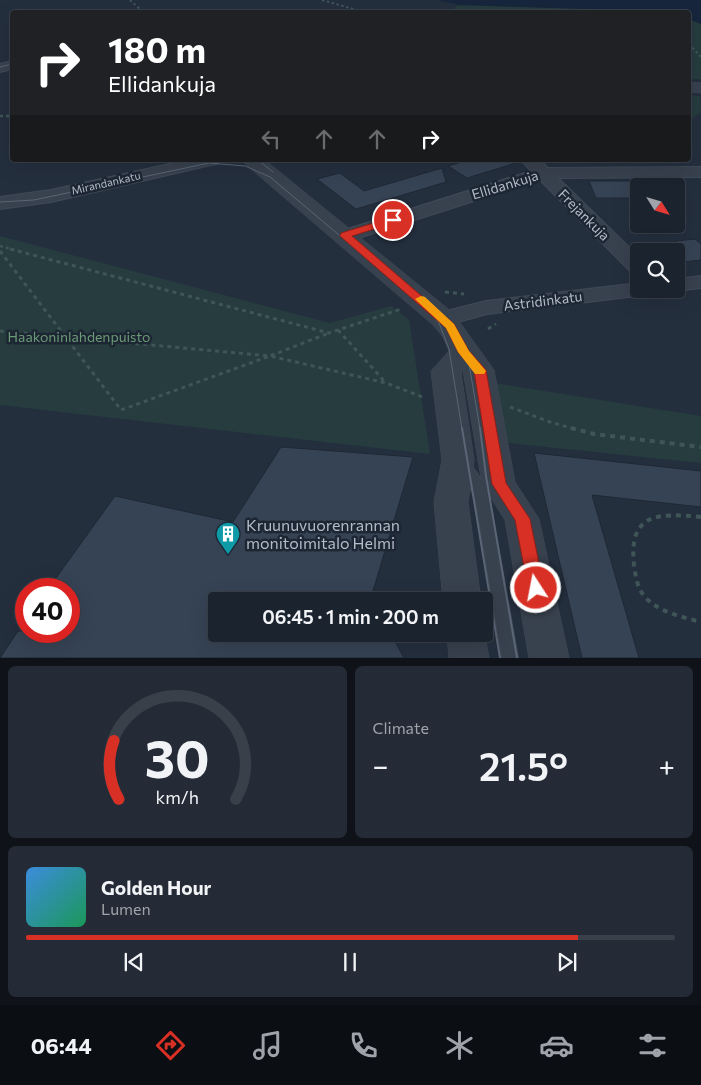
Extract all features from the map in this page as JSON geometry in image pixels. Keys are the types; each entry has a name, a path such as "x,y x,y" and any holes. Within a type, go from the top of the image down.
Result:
{"street":[{"name":"Mirandankatu","path":"0,203 51,196 202,162"},
{"path":"254,162 443,319 456,335 464,352 480,370 489,482 499,484 522,519 549,658"},
{"name":"Ellidankuja","path":"345,236 536,166 701,172"},
{"name":"Frejankuja","path":"536,166 630,260"},
{"path":"685,284 701,282"},
{"name":"Astridinkatu","path":"443,319 486,308 630,291"},
{"path":"461,592 451,502 458,460 446,371 464,352"},
{"path":"467,642 469,658"}],"lane":[{"path":"458,460 471,476 489,482 510,658"}],"path":[{"path":"130,0 141,10"},
{"path":"322,0 357,10"},
{"path":"691,46 701,57"},
{"path":"0,246 329,333"},
{"path":"0,251 121,410 329,333 405,308"},
{"path":"338,330 386,383"},
{"path":"0,331 270,356 386,383 428,400"},
{"path":"508,407 550,422 594,434 701,447"},
{"path":"701,517 665,513 651,517 639,525 632,547 638,588 644,596 665,610 701,622"}],"green space":[{"path":"459,5 616,10 455,10 454,8"},
{"path":"691,20 701,24 701,79 691,79"},
{"path":"691,95 700,96 701,112 691,120"},
{"name":"Haakoninlahdenpuisto","path":"0,236 330,323 391,306 409,320 430,454 0,405"},
{"path":"494,383 701,416 701,463 508,443"}],"water":[{"path":"438,0 701,0 701,24 691,20 691,10 459,5"}],"building":[{"path":"461,162 513,162 513,164 467,178 448,166"},
{"path":"442,168 446,182 356,209 317,179 340,173 364,191"},
{"path":"589,181 630,181 630,198 596,198"},
{"path":"695,239 701,244 701,260 685,262 685,243 676,243 676,241"},
{"name":"Kruunuvuorenrannan monitoimitalo Helmi","path":"281,447 413,457 373,592 208,592 208,642 395,642 404,658 0,658 15,636 15,643 80,643 80,578 56,578 115,496 233,522"},
{"path":"534,453 701,471 701,507 592,495 639,658 582,658"}],"tram line":[{"path":"0,67 10,64"},
{"path":"260,162 273,172"},
{"path":"0,202 34,200 209,163 245,166 270,177 426,308 439,323 449,349 462,429"},
{"path":"423,296 454,325 466,346 480,429"},
{"path":"462,428 500,658"},
{"path":"480,428 486,476 517,658"}],"slow traffic":[{"path":"421,299 450,326 464,352 480,371"}],"place":[{"name":"Kruunuvuorenrannan monitoimitalo Helmi","path":"228,555"}],"route":[{"path":"393,220 345,236 450,326 464,352 480,370 499,484 514,504 522,519 536,588"}]}
